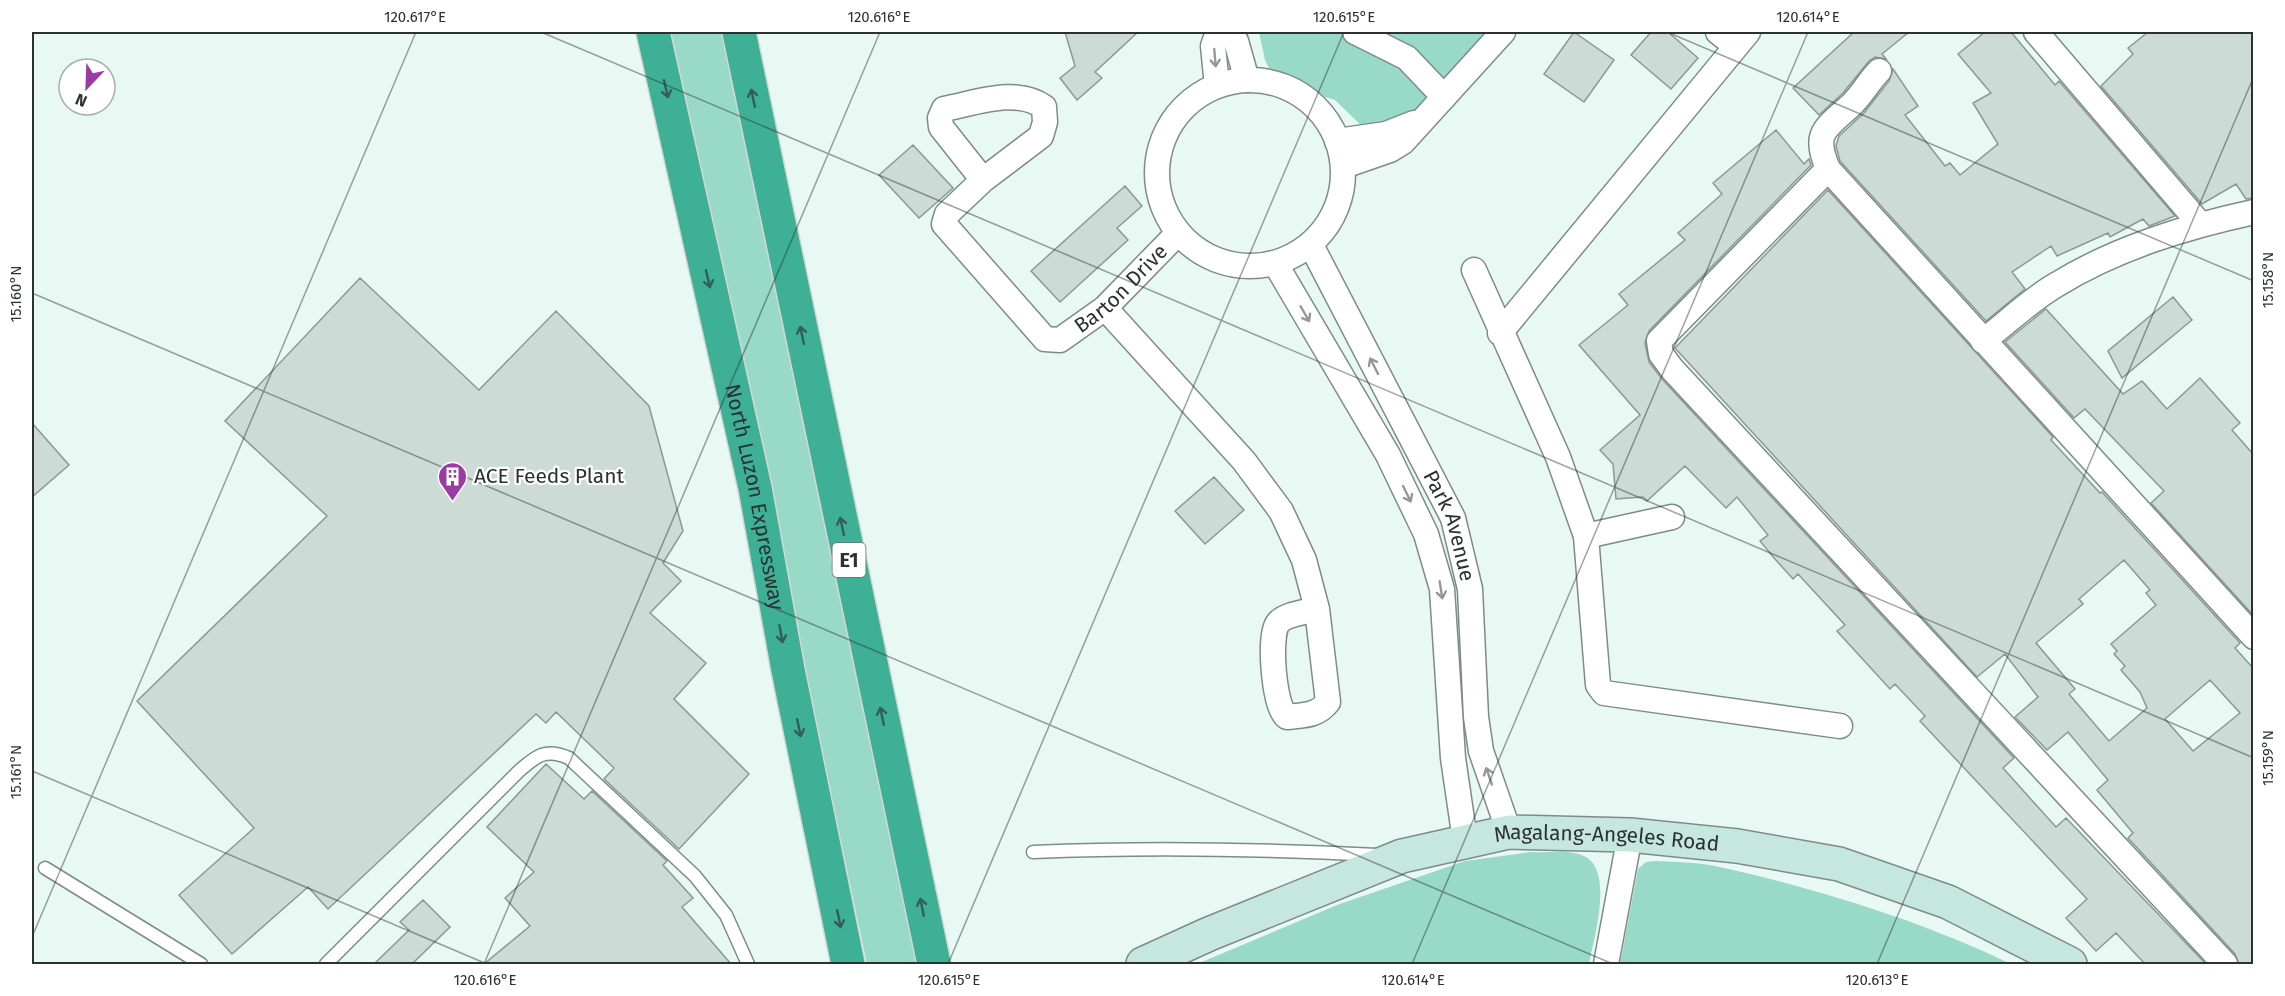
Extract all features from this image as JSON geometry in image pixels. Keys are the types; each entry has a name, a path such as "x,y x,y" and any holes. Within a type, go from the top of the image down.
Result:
{"highway":[{"name":"North Luzon Expressway","path":"653,32 755,488 788,670 848,964"},
{"name":"E1","path":"739,32 934,964"}],"main road":[{"name":"Magalang-Angeles Road","path":"1143,964 1209,934 1402,856 1465,840 1509,832 1630,834 1737,846 1839,864 1948,902 2070,964"}],"street":[{"path":"1217,86 1214,45 1218,32"},
{"path":"1225,32 1236,41 1246,80"},
{"path":"1355,32 1407,58 1444,98"},
{"path":"1344,166 1396,146 1444,98 1503,32"},
{"path":"2036,32 2200,224"},
{"path":"1500,333 1734,36"},
{"path":"1879,71 1849,107 1836,116 1822,133 1820,150 1828,169 2253,637"},
{"path":"1246,80 1261,81 1290,89 1315,106 1333,130 1344,166 1343,191 1331,220 1311,245 1275,264 1249,267 1222,262 1198,251 1178,233 1164,210 1157,183 1158,156 1167,130 1184,107 1217,86 1246,80"},
{"path":"1337,141 1386,134 1419,121"},
{"path":"1828,169 1659,341 1661,354 1680,378 2225,964"},
{"name":"Barton Drive","path":"983,180 947,214 944,224 1045,339 1060,340 1105,308 1178,233"},
{"path":"1983,341 2054,286 2115,254 2200,224 2253,212"},
{"name":"Park Avenue","path":"1311,245 1453,518 1470,589 1476,717 1481,751 1509,832"},
{"name":"Park Avenue","path":"1275,264 1388,455 1426,534 1442,589 1453,758 1465,840"},
{"path":"1474,270 1500,333 1558,458 1586,536 1598,685 1604,693 1840,726"},
{"path":"1105,308 1244,461 1281,511 1304,560 1317,609"},
{"path":"1366,418 1393,402"},
{"path":"1426,534 1453,518"},
{"path":"1586,536 1672,518"},
{"path":"1606,964 1630,834"}],"lane":[{"path":"327,964 519,771 536,757 554,752 569,758 695,876 726,915 748,964"},
{"path":"1034,852 1126,848 1268,850 1402,856"},
{"path":"45,868 201,964"}],"green space":[{"path":"668,32 723,32 919,964 867,964"},
{"path":"1259,32 1489,32 1414,118 1368,132 1335,100 1276,82 1265,60"},
{"path":"1531,852 1578,854 1590,860 1597,871 1600,902 1589,964 1197,964 1337,905 1465,861"},
{"path":"1646,862 1715,866 1828,895 1941,933 2011,964 1620,964 1638,869"}],"building":[{"path":"1065,32 1138,32 1095,72 1102,78 1077,100 1060,78 1075,66"},
{"path":"1574,32 1614,60 1584,102 1544,74"},
{"path":"1651,32 1668,32 1698,58 1671,89 1631,55"},
{"path":"1854,32 1909,32 1882,54 1886,59 1875,57 1869,61 1843,93 1819,115 1793,88"},
{"path":"1985,32 2011,32 2055,85 2059,81 2175,216 2149,226 2143,219 2110,237 2108,233 2057,256 2051,246 2012,272 2025,289 1986,321 1840,161 1836,146 1839,136 1864,113 1889,81 1893,69 1918,106 1905,115 1945,166 1950,163 1960,175 1998,144 1973,103 1991,93 1958,54"},
{"path":"2148,32 2253,32 2253,198 2246,199 2236,184 2202,204 2101,86 2133,54 2128,48"},
{"path":"1776,130 1804,164 1809,159 1811,165 1649,331 1645,343 1649,362 1662,379 2014,758 2003,768 2056,827 2066,818 2206,964 2145,964 2116,933 2096,951 2066,918 2087,899 1920,721 1925,716 1895,684 1890,689 1837,631 1845,625 1798,574 1793,579 1774,558 1760,541 1768,535 1737,497 1726,508 1685,466 1647,501 1643,497 1616,499 1613,464 1600,450 1640,415 1579,345 1628,305 1619,294 1685,240 1678,233 1722,194 1713,183"},
{"path":"913,145 953,188 919,218 879,175"},
{"path":"1125,186 1142,206 1117,228 1128,240 1060,302 1031,271"},
{"path":"1828,190 2053,437 2051,440 2100,493 2102,492 2240,643 2235,648 2253,668 2253,964 2239,964 2235,954 2128,838 2133,833 2097,790 2108,780 2068,732 2047,750 2015,717 2038,697 2005,654 1977,677 1675,348","holes":["2124,560 2150,590 2146,593 2156,605 2111,644 2117,651 2114,654 2125,666 2121,670 2140,692 2147,708 2109,741 2069,694 2075,689 2036,643 2083,604 2079,599","2210,680 2240,713 2193,751 2165,719"]},
{"path":"360,278 479,390 556,311 649,406 683,531 663,563 681,581 650,613 706,663 674,699 749,774 679,849 604,779 614,768 556,712 546,723 536,714 328,909 308,887 232,954 179,895 254,828 137,701 327,516 225,421"},
{"path":"2173,297 2192,320 2122,378 2108,351"},
{"path":"2046,309 2123,394 2142,381 2167,409 2200,378 2240,423 2232,430 2253,454 2253,615 2151,503 2164,491 2085,409 2074,418 2005,342"},
{"path":"32,423 69,465 32,497"},
{"path":"1214,477 1244,510 1205,544 1175,511"},
{"path":"546,764 584,799 592,791 667,861 663,865 693,898 682,907 731,964 484,964 530,926 505,898 534,872 487,827"},
{"path":"423,900 450,927 412,964 374,964 409,930 400,922"}],"place":[{"name":"ACE Feeds Plant","path":"453,502"}]}
